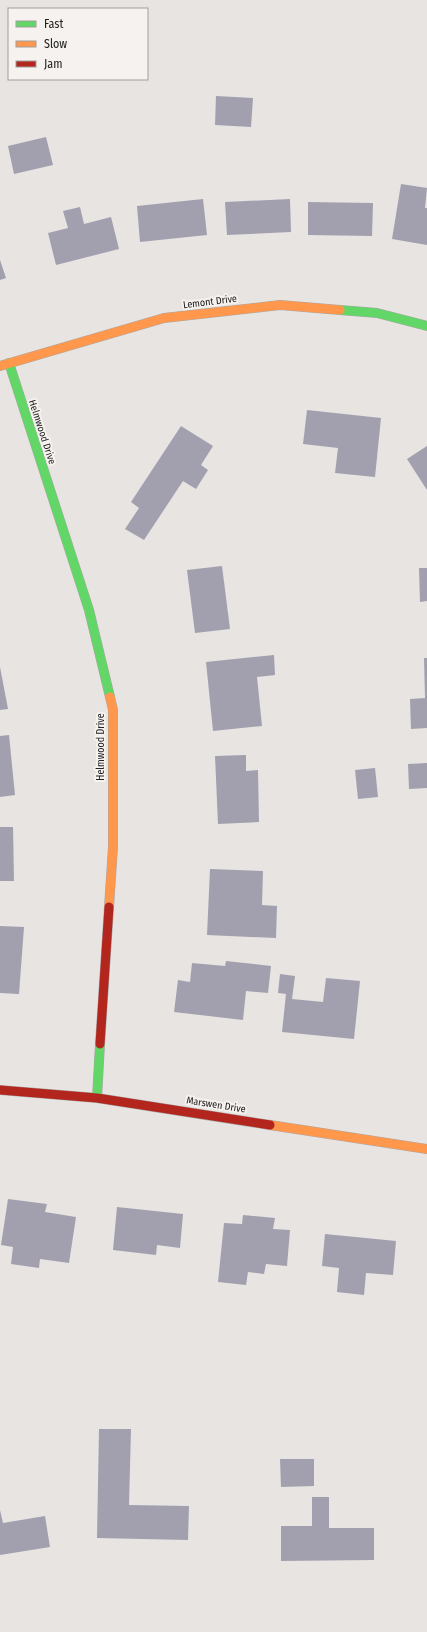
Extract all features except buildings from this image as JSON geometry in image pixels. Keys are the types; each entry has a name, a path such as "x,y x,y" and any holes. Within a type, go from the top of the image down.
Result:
{"street":[{"name":"Lemont Drive","path":"4,364 164,318 280,305 377,313 427,326"},
{"name":"Helmwood Drive","path":"4,364 89,610 112,710 112,847 97,1098"},
{"name":"Marswen Drive","path":"0,1090 97,1098 427,1149"}],"traffic: fast":[{"path":"340,310 377,313 427,326"},
{"path":"9,363 89,610 110,697"},
{"path":"97,1098 100,1044"}],"traffic: slow":[{"path":"0,366 164,318 280,305 340,310"},
{"path":"109,907 113,847 113,710 110,697"},
{"path":"270,1125 427,1149"}],"traffic: jam":[{"path":"100,1044 109,907"},
{"path":"0,1090 97,1098 270,1125"}]}
